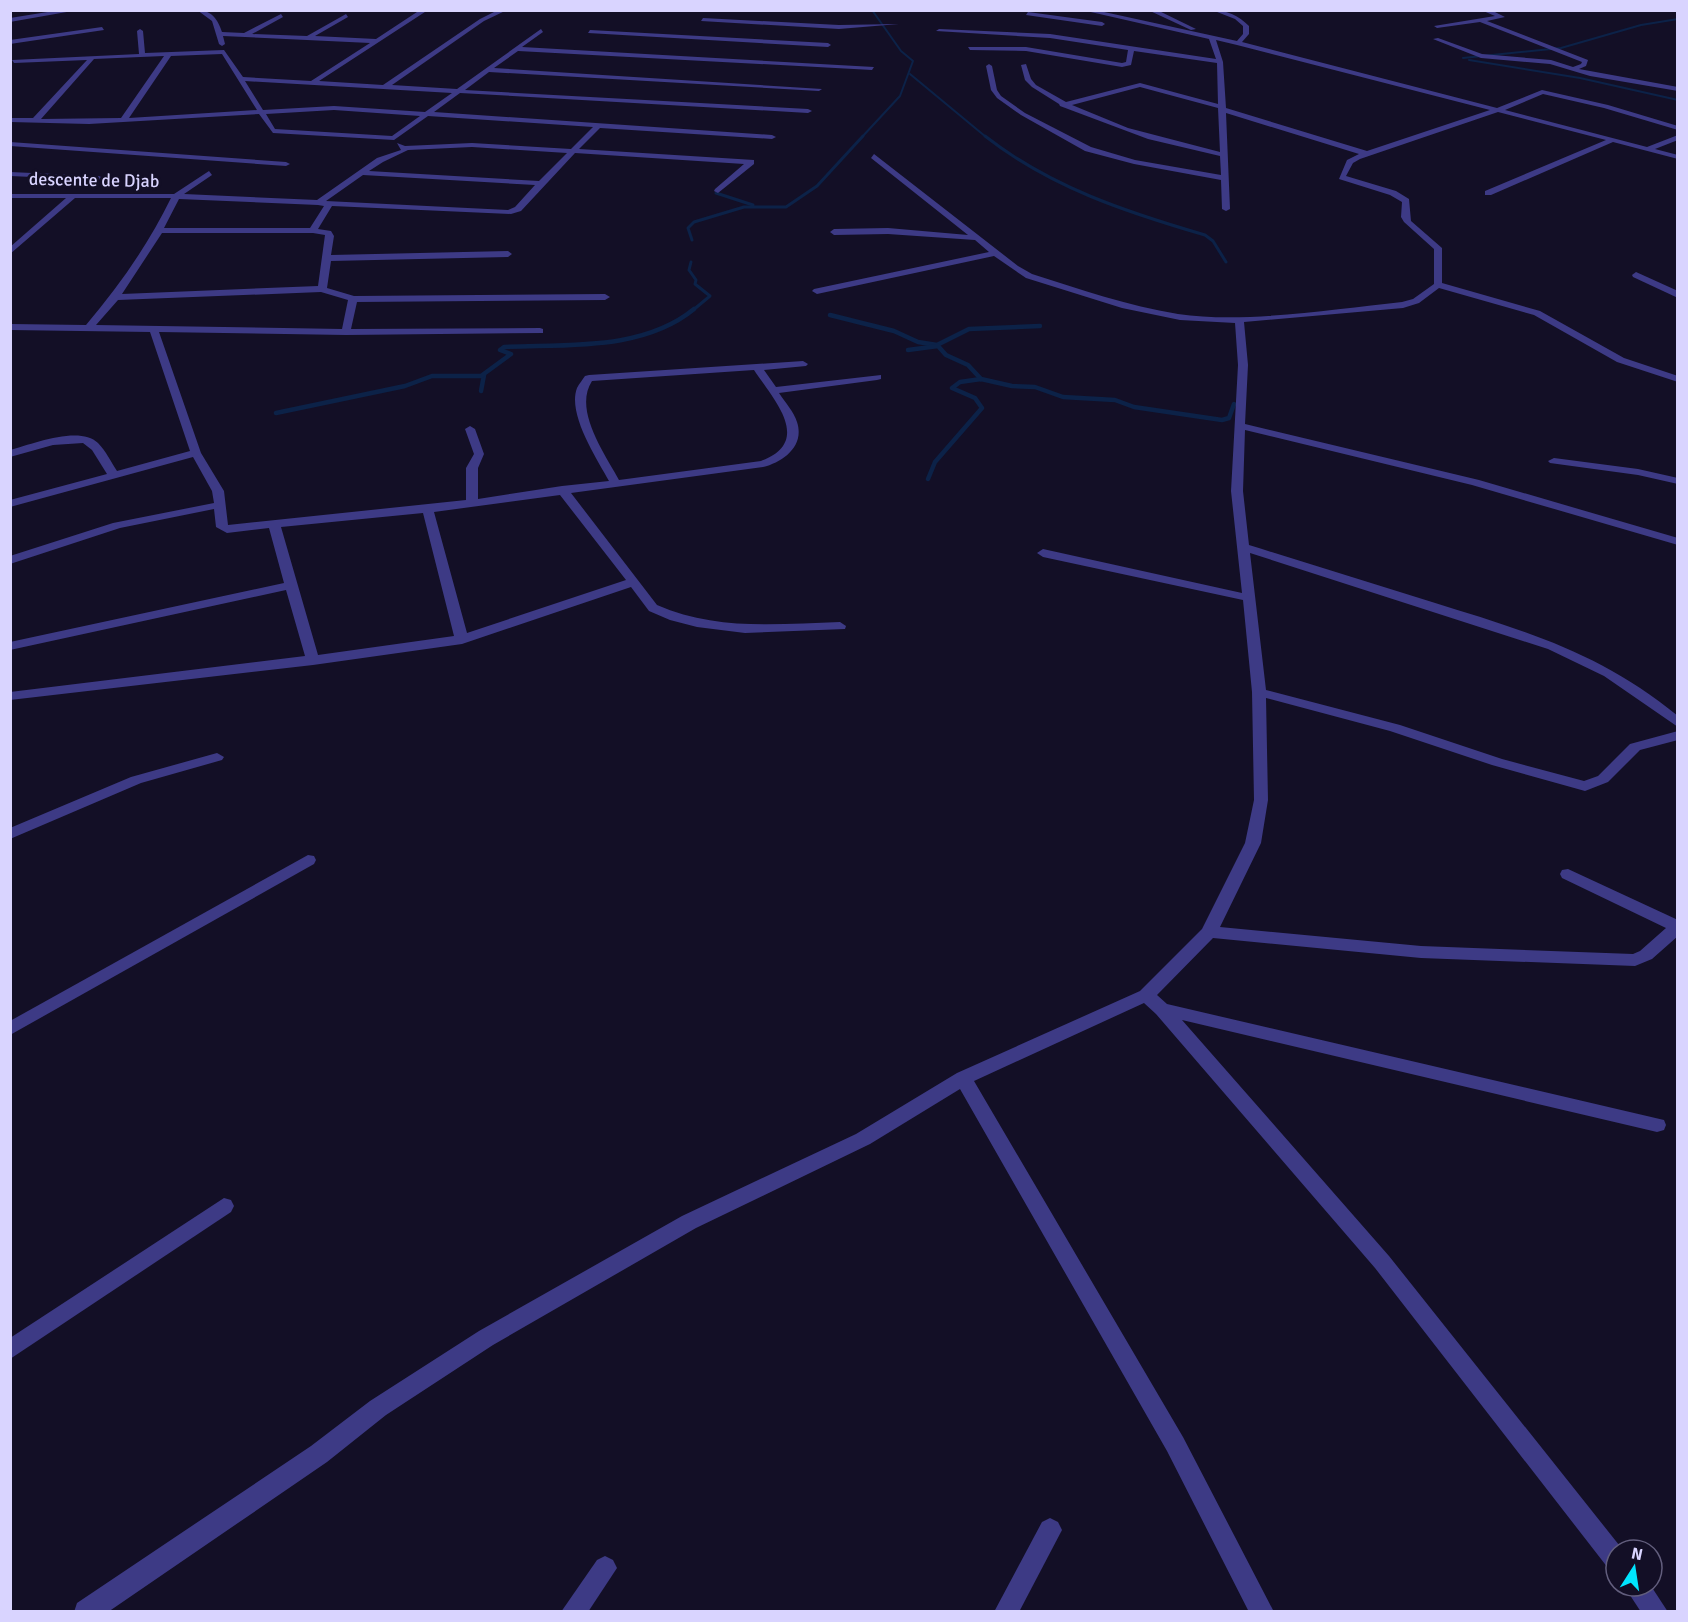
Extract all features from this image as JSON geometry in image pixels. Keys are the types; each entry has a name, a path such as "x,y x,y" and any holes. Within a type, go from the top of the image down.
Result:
{"street":[{"path":"11,10 12,63 142,54 224,52"},
{"path":"12,20 75,10"},
{"path":"200,10 215,20 224,52 273,131 394,138 541,31"},
{"path":"312,83 425,10"},
{"path":"385,87 457,36 482,20 504,10"},
{"path":"680,44 713,10"},
{"path":"1084,10 1211,40 1238,43 1501,109 1677,157"},
{"path":"1152,10 1211,40 1220,62 1224,108 1226,209"},
{"path":"1215,10 1237,18 1246,26 1246,34 1238,43"},
{"path":"1437,26 1502,17 1484,10"},
{"path":"1028,14 1106,24"},
{"path":"246,35 281,16"},
{"path":"308,38 346,16"},
{"path":"790,17 794,24"},
{"path":"704,20 839,27 896,24"},
{"path":"1480,20 1586,61 1584,65 1572,69"},
{"path":"12,42 102,28"},
{"path":"140,31 142,54"},
{"path":"590,32 828,45"},
{"path":"939,32 1025,33 1220,62"},
{"path":"219,34 378,41"},
{"path":"1436,39 1474,54 1551,62 1572,69 1677,89"},
{"path":"1194,42 1211,40"},
{"path":"970,48 1026,49 1122,65 1128,64 1131,49"},
{"path":"516,49 872,68"},
{"path":"660,65 674,51"},
{"path":"124,119 169,54"},
{"path":"34,122 93,57"},
{"path":"1024,65 1028,80 1062,105 1159,140 1225,155"},
{"path":"989,66 994,90 1004,101 1088,149 1134,162 1225,178"},
{"path":"488,70 819,88"},
{"path":"640,86 654,72"},
{"path":"241,79 808,111"},
{"path":"1062,105 1140,85 1224,108 1365,153"},
{"path":"1438,285 1438,248 1408,222 1405,217 1406,201 1393,193 1342,177 1350,162 1365,153 1501,109 1542,92 1606,106 1677,128"},
{"path":"626,100 633,93"},
{"path":"10,120 34,122 124,119 334,108 772,137"},
{"path":"10,195 177,196 508,212 518,209 598,126"},
{"path":"1647,148 1677,137"},
{"path":"394,138 404,148 472,145 751,162 718,191"},
{"path":"1488,193 1614,140"},
{"path":"10,144 286,164"},
{"path":"318,203 380,160 404,152 404,148"},
{"path":"874,156 995,253 1029,276 1125,306 1180,317 1239,320 1403,305 1416,301 1438,285"},
{"path":"90,327 115,297 159,231 177,196 209,173"},
{"path":"361,173 541,183"},
{"path":"10,174 99,178"},
{"name":"descente de Djab","path":"10,195 177,196"},
{"path":"10,252 73,196"},
{"path":"313,230 330,203"},
{"path":"159,231 313,230 328,233 330,236 322,290"},
{"path":"834,232 888,231 976,238"},
{"path":"817,291 995,253"},
{"path":"327,258 507,254"},
{"path":"1636,275 1677,295"},
{"path":"1438,285 1522,306 1621,363 1652,374 1677,379"},
{"path":"115,297 322,290 352,299 605,297"},
{"path":"346,332 352,299"},
{"path":"86,1611 319,1454 378,1408 486,1338 689,1222 863,1139 963,1078 1146,995 1209,932 1253,843 1261,800 1258,693 1237,491 1243,365 1239,320"},
{"path":"10,327 346,332 540,331"},
{"path":"153,328 196,453 218,491 222,527 227,529 428,509 562,489 763,464 776,460 791,446 794,430 792,421 758,368"},
{"path":"615,482 583,417 581,394 584,382 589,378 596,375 803,364"},
{"path":"772,391 877,377"},
{"path":"1241,426 1475,482 1677,542"},
{"path":"470,429 479,453 472,468 472,502"},
{"path":"10,453 65,440 84,440 92,443 114,476"},
{"path":"10,504 196,453"},
{"path":"1554,461 1638,472 1677,481"},
{"path":"562,489 653,608 674,619 734,627 840,626"},
{"path":"10,560 128,522 219,505"},
{"path":"428,509 462,640"},
{"path":"274,525 313,661"},
{"path":"1243,547 1531,637 1577,655 1613,673 1677,723"},
{"path":"1043,553 1249,598"},
{"path":"10,696 313,661 462,640 633,582"},
{"path":"10,646 290,585"},
{"path":"1258,693 1395,728 1497,762 1585,786 1603,779 1635,747 1677,735"},
{"path":"10,834 136,780 217,757"},
{"path":"10,1029 308,860"},
{"path":"1209,932 1421,952 1635,960 1646,956 1677,927 1568,874"},
{"path":"1146,995 1162,1009 1382,1262 1604,1545"},
{"path":"1162,1009 1657,1125"},
{"path":"963,1078 1175,1444 1262,1611"},
{"path":"10,1350 224,1206"},
{"path":"1006,1611 1050,1530"},
{"path":"573,1611 605,1568"},
{"path":"1646,1598 1656,1611"}],"waterway":[{"path":"862,137 900,96 913,61 901,51 872,10"},
{"path":"1463,58 1561,48 1641,25 1678,19"},
{"path":"1469,60 1580,78 1678,100"},
{"path":"910,74 986,137"},
{"path":"692,240 688,228 694,222 744,207 786,207 817,186 863,136"},
{"path":"985,136 1010,154 1062,184 1146,217 1205,235 1213,241 1226,262"},
{"path":"716,193 753,205"},
{"path":"691,262 689,270 696,280 695,284 710,296 692,311"},
{"path":"276,413 405,386 432,376 481,376 511,354 500,350 504,347 578,345 628,339 674,323 694,309"},
{"path":"830,315 894,331 918,342 937,345 969,329 1040,326"},
{"path":"908,350 938,346 946,355 968,365 981,379"},
{"path":"481,391 484,375"},
{"path":"928,479 935,462 982,408 975,398 952,388 960,382 981,379"},
{"path":"981,379 1012,386 1035,387 1063,397 1115,400 1134,407 1222,420 1229,418 1234,404"}]}
